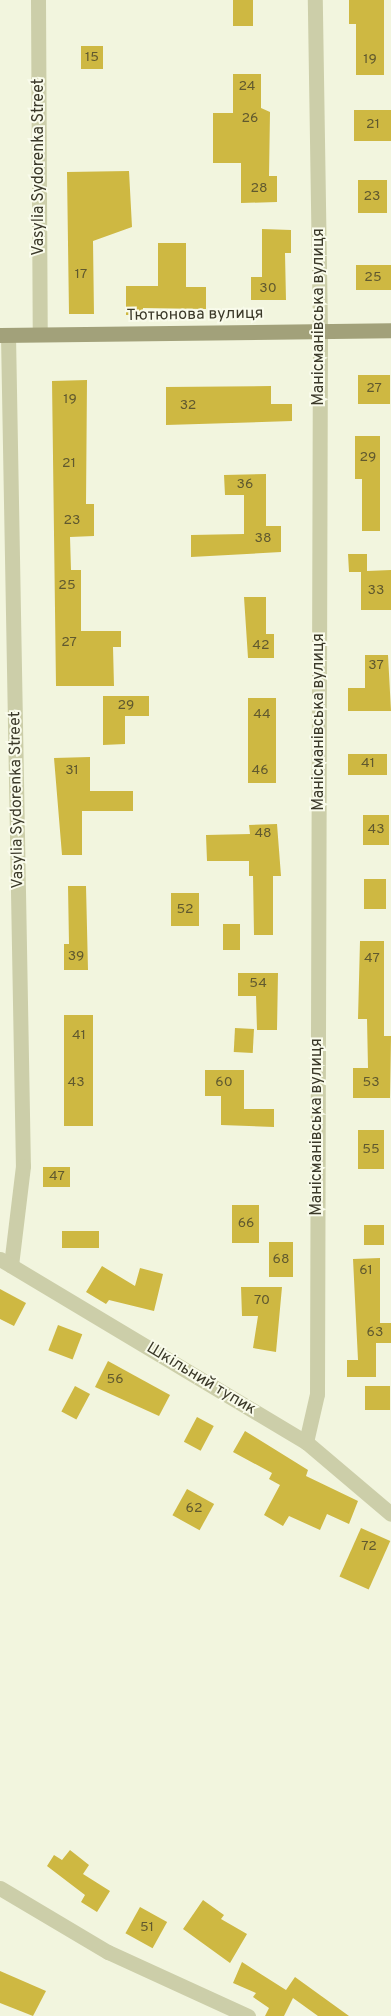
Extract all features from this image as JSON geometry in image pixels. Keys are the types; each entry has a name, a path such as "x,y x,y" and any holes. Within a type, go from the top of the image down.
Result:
{"street":[{"name":"Vasylia Sydorenka Street","path":"38,0 40,334"},
{"name":"Манісманівська вулиця","path":"306,1442 316,1394 320,331 315,0"},
{"name":"Тютюнова вулиця","path":"4,335 391,330"},
{"name":"Vasylia Sydorenka Street","path":"4,335 23,1166 5,1262"},
{"name":"Шкільний тупик","path":"5,1262 306,1442 391,1514"},
{"path":"0,1888 108,1952 248,2016"}],"building":[{"path":"233,0 253,0 253,26 233,26"},
{"path":"349,0 384,0 384,75 356,75 356,24 349,24"},
{"path":"81,46 103,46 103,69 81,69"},
{"path":"233,74 261,74 261,108 270,112 269,176 277,176 277,202 241,203 241,163 213,163 213,113 233,113"},
{"path":"354,110 391,110 391,141 354,141"},
{"path":"129,171 132,227 93,241 94,314 69,314 67,172"},
{"path":"358,180 387,180 387,213 358,213"},
{"path":"262,229 291,230 291,253 285,253 286,300 251,300 251,277 262,277"},
{"path":"158,243 186,243 186,287 206,287 206,309 143,308 143,315 126,315 126,286 158,286"},
{"path":"356,265 391,265 391,290 356,290"},
{"path":"358,375 390,375 390,404 358,404"},
{"path":"87,380 86,504 94,504 94,536 70,537 71,570 81,570 81,631 121,631 121,647 113,647 114,686 56,686 52,381"},
{"path":"271,386 271,404 292,404 292,421 166,425 166,387"},
{"path":"355,436 380,436 380,531 362,531 362,479 355,479"},
{"path":"266,474 266,526 281,526 281,552 191,557 191,535 244,534 244,495 225,495 224,475"},
{"path":"348,554 367,554 367,571 391,570 391,610 361,610 361,572 349,572"},
{"path":"244,597 266,597 266,634 274,634 274,658 248,658"},
{"path":"365,655 388,655 391,711 348,711 348,688 365,688"},
{"path":"103,696 149,696 149,716 125,716 125,744 103,745"},
{"path":"248,698 276,698 276,783 248,783"},
{"path":"348,754 387,754 387,775 348,775"},
{"path":"90,757 90,791 133,791 133,811 82,811 82,855 62,855 54,758"},
{"path":"363,815 389,815 389,845 363,845"},
{"path":"277,824 281,876 273,876 273,935 254,935 253,876 249,876 249,861 207,861 206,835 250,834 249,825"},
{"path":"364,879 386,879 386,909 364,909"},
{"path":"68,886 86,886 88,970 64,970 64,944 69,944"},
{"path":"171,893 199,893 199,926 171,926"},
{"path":"223,924 240,924 240,950 223,950"},
{"path":"360,941 384,941 384,1036 391,1036 390,1098 353,1098 353,1068 368,1068 367,1019 358,1019"},
{"path":"238,973 278,973 277,1030 257,1030 256,996 238,996"},
{"path":"64,1015 93,1015 93,1126 64,1126"},
{"path":"235,1028 254,1029 253,1053 234,1052"},
{"path":"205,1070 244,1070 244,1109 274,1109 274,1127 221,1125 221,1096 205,1096"},
{"path":"358,1130 384,1130 384,1169 358,1169"},
{"path":"43,1167 70,1167 70,1187 43,1187"},
{"path":"232,1205 259,1205 259,1243 232,1243"},
{"path":"364,1225 384,1225 384,1245 364,1245"},
{"path":"62,1231 99,1231 99,1248 62,1248"},
{"path":"269,1242 293,1242 293,1277 269,1277"},
{"path":"380,1258 380,1323 391,1323 391,1343 376,1343 376,1377 347,1377 347,1360 358,1360 353,1259"},
{"path":"102,1266 135,1286 140,1268 163,1274 154,1311 109,1300 106,1304 86,1292"},
{"path":"241,1287 282,1287 276,1352 253,1348 258,1316 242,1316"},
{"path":"0,1289 26,1303 14,1326 0,1319"},
{"path":"58,1325 82,1334 73,1360 48,1350"},
{"path":"108,1361 170,1395 159,1416 95,1387"},
{"path":"75,1386 90,1394 76,1420 61,1412"},
{"path":"365,1386 390,1386 390,1410 365,1410"},
{"path":"197,1417 214,1426 201,1451 184,1442"},
{"path":"245,1431 308,1470 306,1476 358,1501 349,1524 327,1514 320,1530 289,1516 283,1526 264,1515 280,1485 269,1479 272,1473 233,1452"},
{"path":"187,1489 214,1504 200,1530 172,1515"},
{"path":"361,1528 390,1541 369,1589 339,1576"},
{"path":"70,1850 89,1865 83,1874 110,1891 97,1912 81,1902 85,1895 47,1866 54,1855 62,1860"},
{"path":"203,1900 224,1915 221,1919 247,1934 230,1963 183,1929"},
{"path":"140,1907 167,1922 153,1948 125,1933"},
{"path":"242,1962 286,1990 295,1977 349,2016 318,2016 293,1998 284,2016 265,2016 269,2008 253,1997 256,1993 233,1983"},
{"path":"0,1971 46,1991 33,2016 0,2003"}]}
